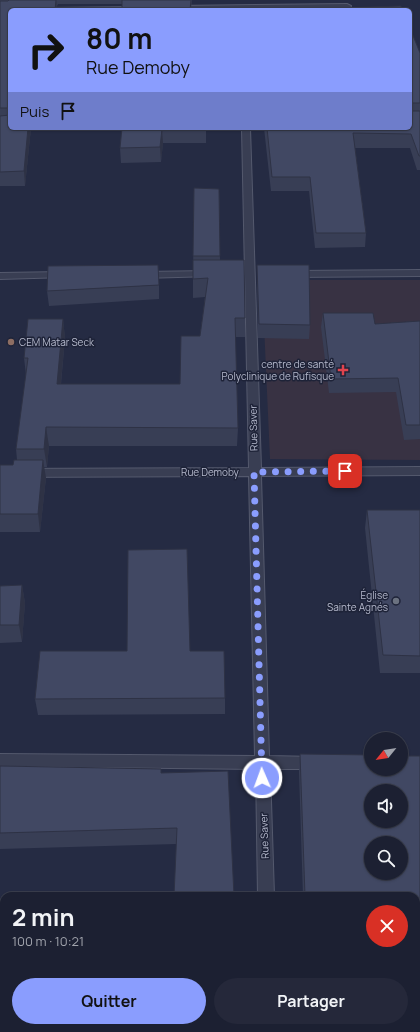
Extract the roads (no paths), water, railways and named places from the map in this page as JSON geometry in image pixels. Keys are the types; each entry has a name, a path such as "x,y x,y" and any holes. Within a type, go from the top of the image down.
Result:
{"street":[{"path":"162,8 347,6"},
{"name":"Rue Saver","path":"246,130 266,892"},
{"path":"281,274 420,273"},
{"path":"133,275 219,274"},
{"path":"0,276 70,275"},
{"name":"Rue Demoby","path":"0,473 420,471"},
{"path":"0,760 332,764"}],"place":[{"name":"CEM Matar Seck","path":"11,342"},
{"name":"centre de santé Polyclinique de Rufisque","path":"343,370"},
{"name":"Église Sainte Agnés","path":"396,601"}]}
